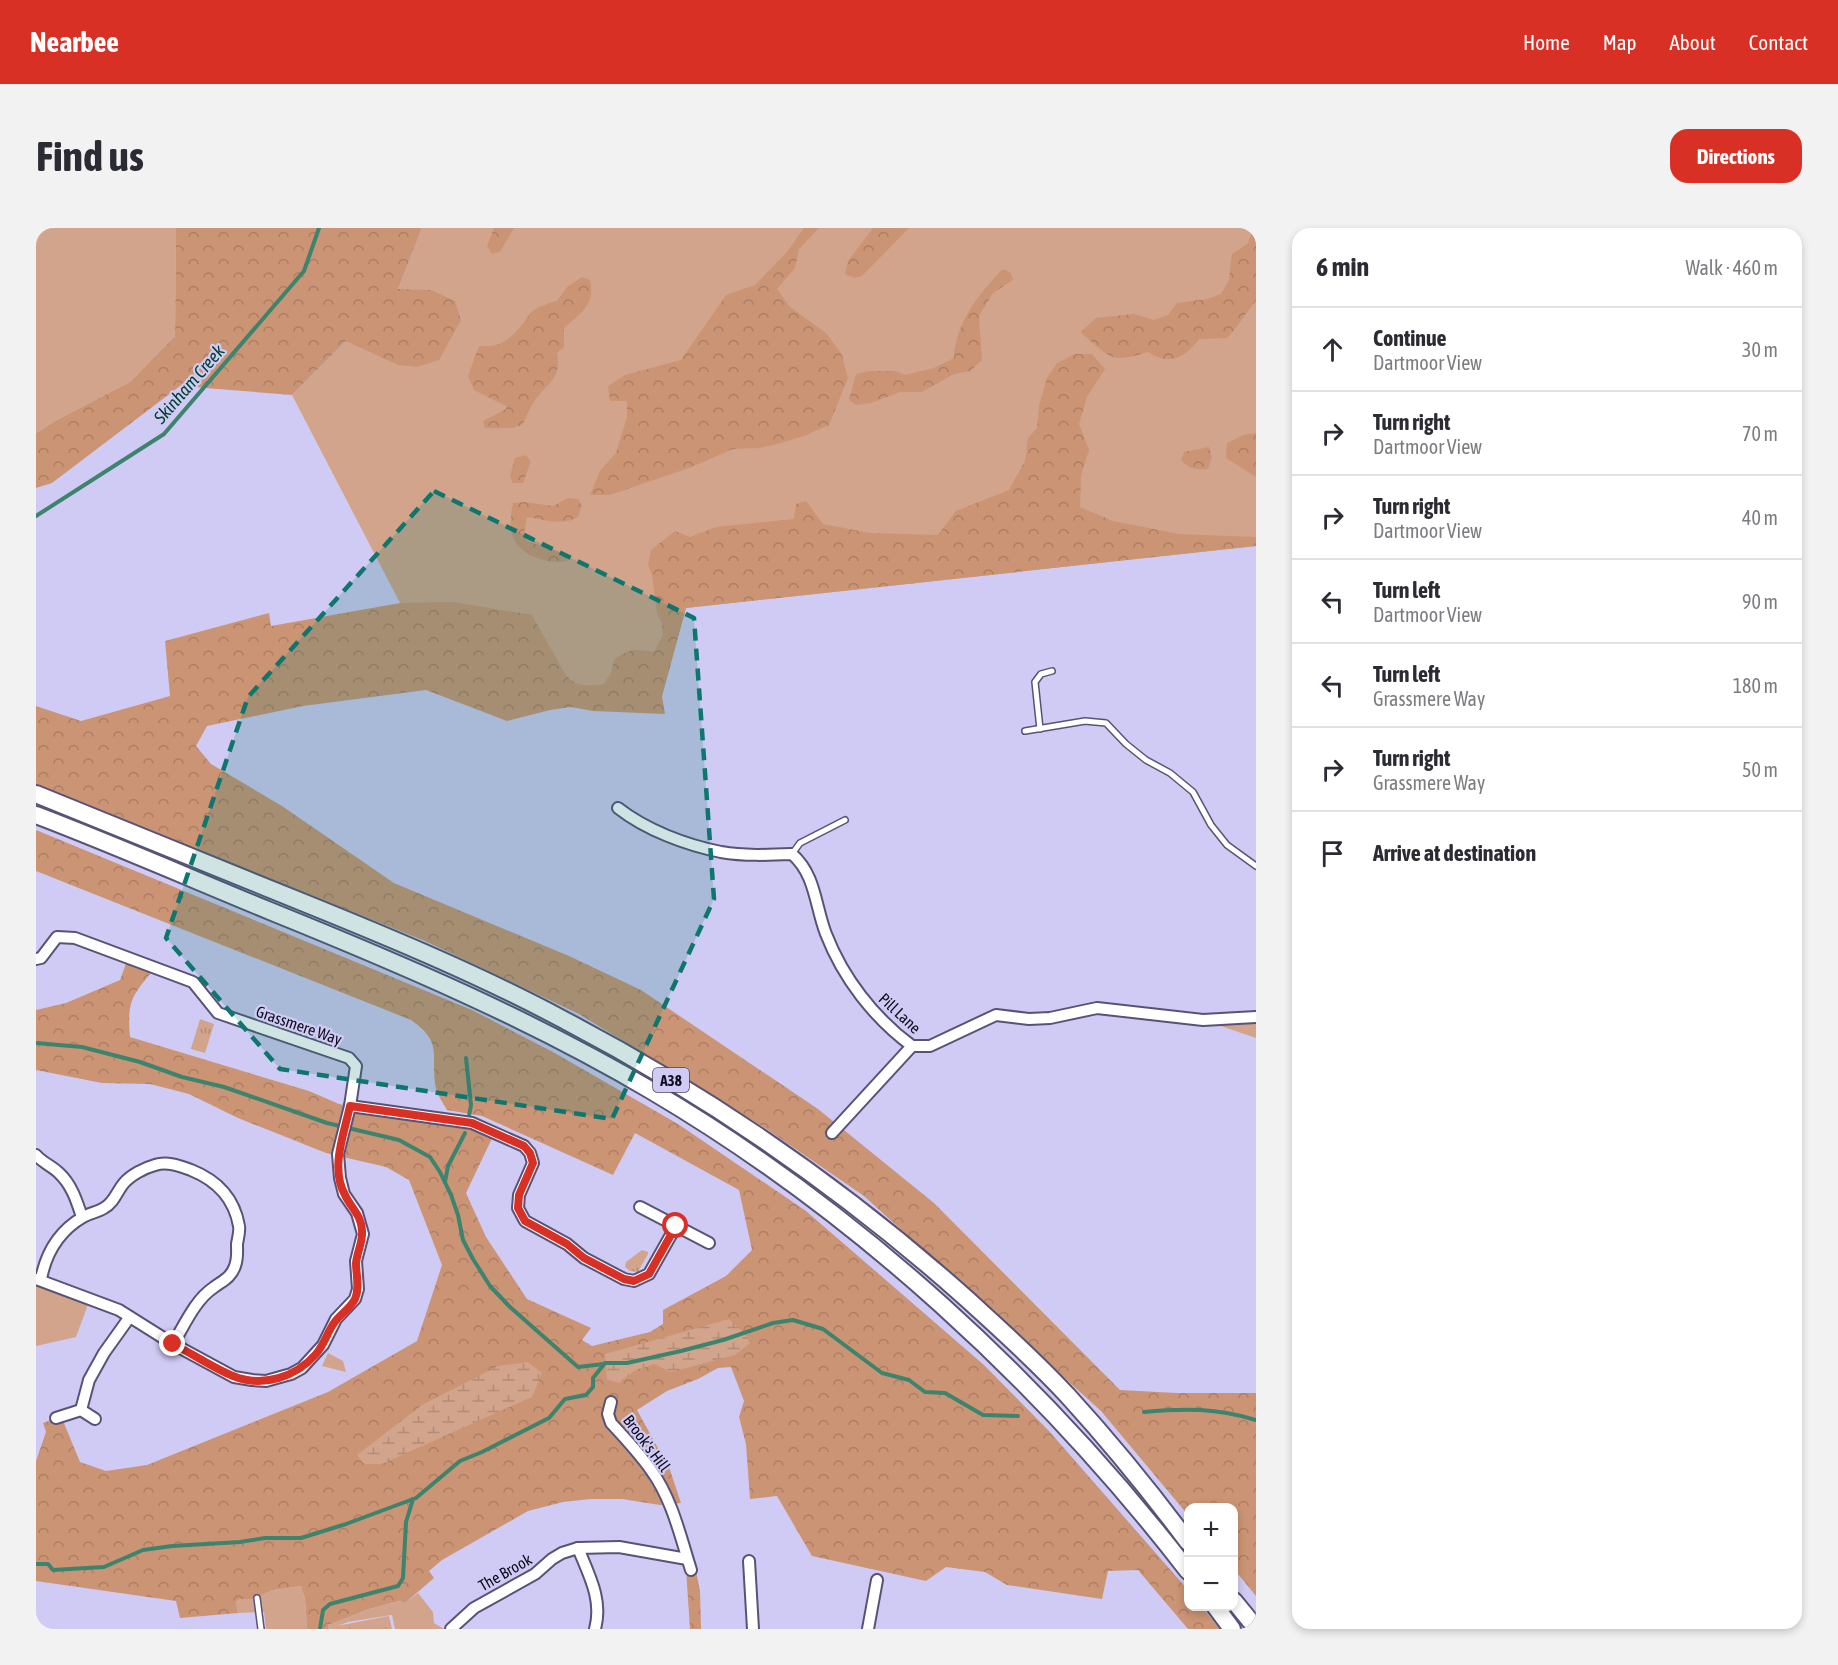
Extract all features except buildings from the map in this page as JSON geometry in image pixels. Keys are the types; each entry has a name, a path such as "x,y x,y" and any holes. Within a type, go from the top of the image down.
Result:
{"highway":[{"name":"A38","path":"36,794 447,963 563,1019 654,1070 749,1130 836,1191 927,1264 1001,1330 1066,1394 1124,1460 1184,1537"},
{"name":"A38","path":"36,815 432,978 551,1035 652,1091 738,1145 827,1210 965,1326 1020,1378 1069,1430 1123,1491 1184,1566"},
{"path":"1238,1606 1256,1628"},
{"path":"1219,1611 1232,1629"}],"street":[{"path":"618,808 641,824 687,842 722,852 759,855 792,854"},
{"name":"Pill Lane","path":"792,854 802,863 810,878 825,931 833,951 846,972 861,996 880,1018 912,1046 930,1046 996,1015 1029,1019 1050,1018 1097,1008 1203,1020 1256,1017"},
{"name":"Grassmere Way","path":"36,959 41,958 57,937 75,938 193,982 218,1012 349,1058 356,1066 350,1106 338,1154 344,1194 357,1213 363,1234 356,1261 358,1289 355,1299 336,1319 323,1345 315,1355 302,1368 277,1379 252,1380 234,1377 173,1344 119,1310 38,1279"},
{"path":"832,1133 912,1046"},
{"path":"350,1106 472,1123 524,1146 530,1153 533,1163 519,1195 518,1208 525,1221 624,1279 634,1281 649,1274 676,1226"},
{"path":"36,1155 58,1172 67,1183 82,1218"},
{"path":"38,1279 49,1250 67,1229 82,1218 106,1208 124,1184 136,1174 157,1164 170,1164 200,1173 212,1179 226,1194 235,1211 240,1228 237,1258 234,1269 226,1280 211,1288 200,1300 173,1344"},
{"path":"640,1207 709,1243"},
{"path":"81,1410 89,1380 104,1353 129,1318"},
{"name":"Brook's Hill","path":"611,1402 608,1414 611,1423 651,1470 668,1500 678,1524 689,1564"},
{"path":"56,1418 81,1410"},
{"path":"81,1410 95,1419"},
{"name":"The Brook","path":"451,1629 474,1608 535,1574 562,1552 578,1548 619,1547 689,1564"},
{"path":"578,1548 596,1592 598,1609 594,1629"},
{"path":"749,1561 753,1629"},
{"path":"868,1629 877,1580"}],"lane":[{"path":"1040,729 1035,682 1041,674 1052,671"},
{"path":"1025,731 1085,721 1106,723 1146,760 1170,773 1193,792 1211,825 1227,845 1256,866"},
{"path":"792,854 800,843 845,820"},
{"path":"257,1598 261,1629"}],"highlighted area":[{"path":"434,491 694,618 714,899 612,1119 280,1069 166,938 248,697"}],"green space":[{"path":"36,228 176,228 175,336 130,382 36,433"},
{"path":"176,228 422,228 398,289 431,290 455,301 461,320 439,360 417,367 398,365 346,341 292,395 180,386 52,483 36,488 36,433 130,382 175,336"},
{"path":"422,228 1256,228 1256,546 686,608 662,696 551,696 400,603 292,395 398,289"},
{"path":"494,228 514,228 500,252 492,254 487,246"},
{"path":"804,228 819,228 799,249 795,268 777,289 789,306 827,334 842,355 848,378 829,425 781,443 760,448 733,449 689,468 610,495 590,495 600,471 616,453 627,417 627,401 610,401 608,386 625,375 681,360 726,295 755,285 787,252"},
{"path":"873,228 909,228 862,276 855,278 845,274 848,261"},
{"path":"1256,229 1256,301 1227,338 1199,339 1188,351 1176,358 1163,359 1148,352 1117,358 1105,353 1081,332 1096,318 1134,314 1154,320 1168,315 1177,303 1207,299 1221,294 1229,280 1232,254 1247,244"},
{"path":"1003,269 1011,273 1013,280 993,293 979,316 982,360 970,371 954,374 922,392 900,392 871,403 856,405 849,400 856,374 869,371 895,371 905,375 934,368 954,358 959,333 970,310 985,288"},
{"path":"582,277 590,280 591,296 585,308 564,328 564,347 557,353 558,368 553,379 534,402 522,425 512,428 485,428 483,421 506,409 506,406 474,390 468,376 479,346 504,342 523,324 531,312 557,301 567,287"},
{"path":"1075,354 1092,354 1105,369 1087,397 1079,424 1089,450 1081,475 1080,507 1113,521 1179,534 1256,537 1256,546 686,608 662,696 665,714 593,711 571,707 507,721 426,690 303,706 207,726 196,746 211,764 282,806 394,883 569,956 641,990 818,1109 934,1203 1120,1390 1256,1393 1256,1596 1238,1574 1238,1503 1184,1503 1184,1510 1101,1411 864,1196 765,1128 579,1014 425,941 36,785 36,706 81,721 170,696 165,641 269,613 271,626 400,603 453,602 532,615 569,679 583,685 604,684 611,673 614,660 633,650 654,652 663,635 662,623 657,614 652,575 648,565 651,550 675,531 690,537 716,527 794,519 796,504 806,501 823,524 870,533 938,535 956,511 1009,490 1025,461 1028,438 1037,428 1039,406 1047,378 1057,363"},
{"path":"1256,433 1256,477 1226,458 1227,443 1244,435"},
{"path":"1209,447 1212,457 1208,469 1193,468 1181,460 1184,452"},
{"path":"526,455 531,461 523,483 513,483 510,476 515,458"},
{"path":"568,498 578,499 582,506 578,517 560,522 527,517 524,534 527,541 567,554 567,561 544,560 530,555 517,545 511,531 513,503 525,502 553,506"},
{"path":"36,830 472,1010 553,1052 678,1124 806,1211 984,1365 1049,1431 1184,1585 1184,1611 1205,1611 1220,1629 1188,1629 1138,1570 1108,1571 1102,1599 1007,1585 985,1572 946,1567 926,1581 812,1556 777,1496 750,1499 746,1444 739,1417 744,1401 731,1367 718,1368 698,1379 667,1391 637,1410 670,1470 681,1503 660,1505 622,1499 591,1499 563,1502 528,1511 442,1560 429,1571 434,1578 405,1603 400,1601 369,1609 328,1625 329,1629 307,1629 305,1599 301,1586 273,1590 253,1599 239,1599 236,1602 238,1613 180,1618 176,1601 36,1581 36,1461 46,1432 43,1423 61,1416 80,1462 106,1471 147,1465 328,1392 417,1341 442,1265 409,1180 386,1167 326,1153 238,1118 189,1094 150,1084 102,1083 36,1070 36,1010 66,1003 120,980 128,958 155,968 133,999 129,1015 130,1037 309,1091 339,1104 495,1132 466,1193 486,1237 527,1299 591,1328 582,1340 592,1346 650,1332 663,1324 663,1310 726,1276 752,1250 739,1190 635,1133 613,1175 482,1116 447,1110 436,1088 432,1043 421,1028 411,1020 36,871"},
{"path":"1256,1017 1256,1038 1203,1020"},
{"path":"200,1019 214,1024 205,1053 191,1049"},
{"path":"642,1250 648,1254 638,1272 630,1271 625,1267 626,1262"},
{"path":"36,1279 90,1299 76,1337 36,1346"},
{"path":"729,1319 744,1333 750,1343 735,1355 671,1372 654,1364 634,1371 619,1383 607,1379 605,1354"},
{"path":"328,1353 343,1361 346,1372 322,1366"},
{"path":"528,1362 542,1373 532,1397 382,1464 364,1464 357,1455 422,1405 498,1366"},
{"path":"686,1569 696,1571 700,1591 701,1629 690,1629"},
{"path":"301,1586 305,1599 307,1629 266,1629 264,1612 238,1613 236,1602 239,1599 253,1599 273,1590"},
{"path":"418,1593 433,1612 434,1623 444,1629 395,1629 392,1615 348,1622 329,1629 328,1625 369,1609 401,1601 405,1603"},
{"path":"389,1616 392,1629 331,1629 331,1627"}],"waterway":[{"name":"Skinham Creek","path":"36,516 164,434 304,271 319,228"},
{"path":"36,1043 82,1047 140,1062 182,1077 224,1087 327,1123 399,1140 430,1157 451,1195 463,1240 490,1286 510,1307 578,1367 604,1364"},
{"path":"466,1058 471,1105 469,1116"},
{"path":"445,1182 448,1166 465,1133"},
{"path":"36,1564 48,1564 53,1570 104,1567 143,1550 265,1538 301,1538 346,1524 416,1498 460,1461 549,1418 565,1399 586,1395 593,1387 593,1378 605,1363 627,1363 681,1351 773,1323 793,1320 823,1329 882,1373 909,1380 925,1392 945,1393 983,1415 1018,1416"},
{"path":"1144,1412 1200,1410 1228,1413 1256,1420"},
{"path":"320,1629 323,1610 330,1604 398,1586 403,1578 406,1522 413,1499"}],"route":[{"path":"173,1344 234,1377 266,1381 291,1374 302,1368 323,1345 329,1330 355,1299 358,1289 356,1261 363,1234 357,1213 344,1194 338,1154 350,1106 472,1123 524,1146 530,1153 533,1163 519,1195 518,1208 525,1221 567,1244 584,1258 624,1279 634,1281 649,1274 676,1226"}]}
